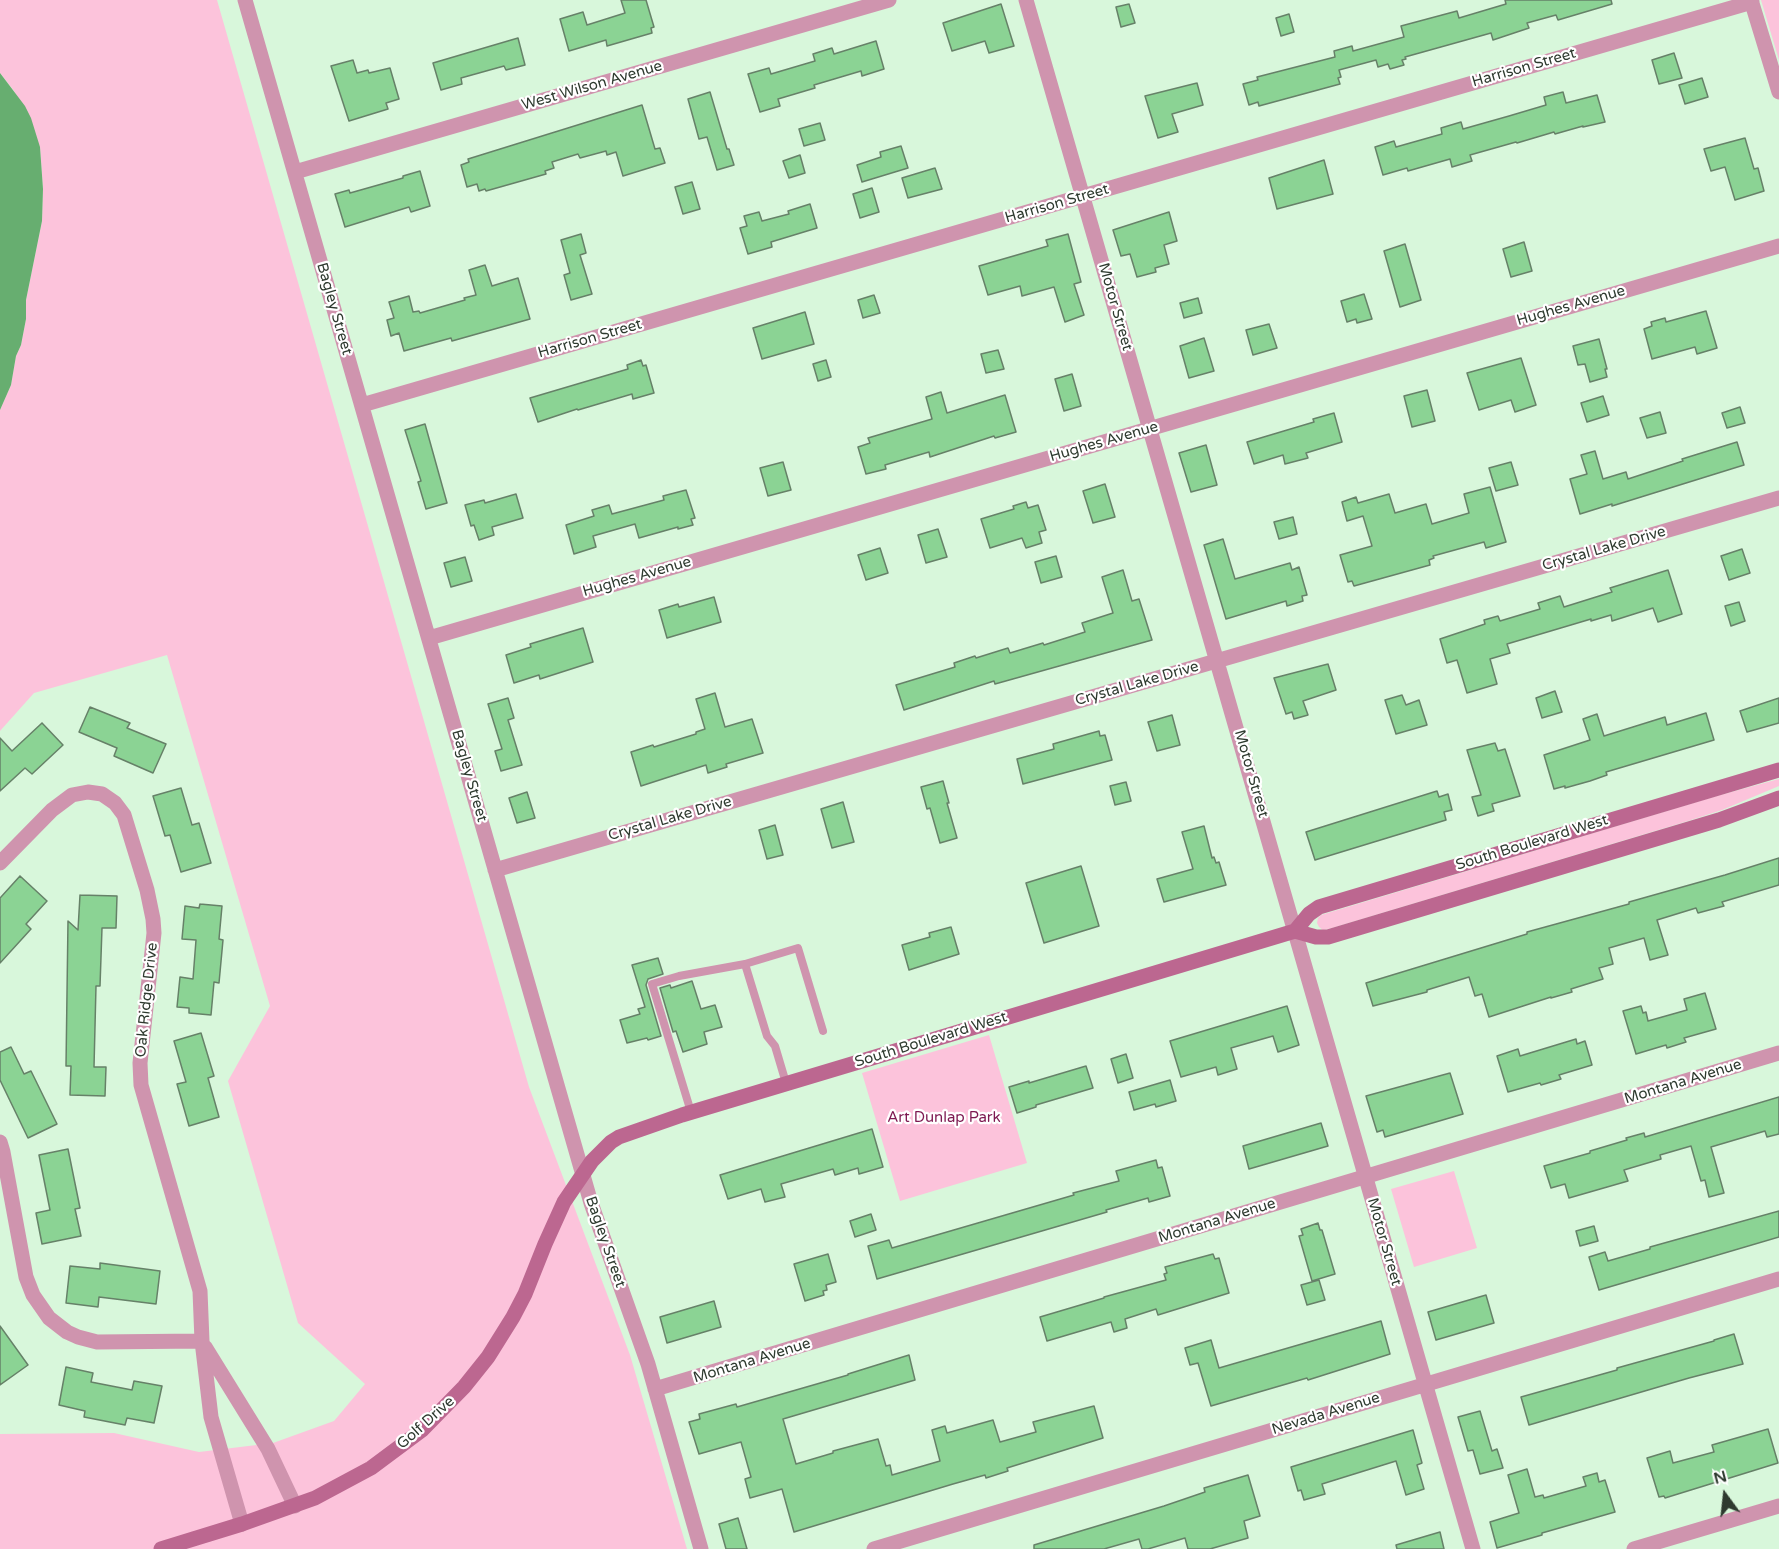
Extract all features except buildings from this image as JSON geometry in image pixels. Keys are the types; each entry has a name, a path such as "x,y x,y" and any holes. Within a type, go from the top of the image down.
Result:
{"street":[{"name":"Bagley Street","path":"245,0 591,1203 655,1389 701,1549"},
{"name":"West Wilson Avenue","path":"295,172 889,0"},
{"name":"Motor Street","path":"1026,0 1473,1549"},
{"name":"Harrison Street","path":"362,405 1751,1"},
{"path":"1751,1 1779,92"},
{"name":"Hughes Avenue","path":"429,638 1779,246"},
{"name":"Crystal Lake Drive","path":"495,870 1779,498"},
{"name":"South Boulevard West","path":"1294,931 1309,914 1319,907 1779,770"},
{"name":"Oak Ridge Drive","path":"0,863 52,810 72,795 88,792 102,795 115,803 124,815 147,890 153,919 154,947 140,1063 141,1085 200,1291 202,1341 210,1417 242,1524"},
{"name":"South Boulevard West","path":"583,1175 603,1149 619,1137 691,1112 1294,931 1316,937 1329,937 1719,820 1779,798"},
{"name":"Montana Avenue","path":"655,1389 1779,1053"},
{"path":"0,1142 28,1282 33,1295 50,1318 67,1332 97,1342 202,1341"},
{"name":"Golf Drive","path":"161,1549 296,1506 351,1480 392,1454 422,1430 464,1387 488,1357 513,1317 564,1202 583,1175"},
{"name":"Nevada Avenue","path":"874,1549 1779,1279"},
{"name":"Oak Ridge Drive","path":"202,1341 263,1440 296,1506"},
{"path":"1634,1549 1779,1506"}],"lane":[{"path":"691,1112 651,984 679,976 745,964 798,948 823,1031"},
{"path":"745,964 767,1036 775,1046 786,1083"}],"green space":[{"path":"0,0 217,0 529,1087 630,1355 687,1549 0,1549 0,1434 114,1433 199,1452 273,1443 334,1421 365,1384 298,1323 228,1081 270,1006 167,655 34,693 0,731 0,410 11,385 16,356 21,345 26,319 26,300 42,221 43,189 40,147 14,91 0,73"},
{"path":"1761,0 1779,0 1779,60"},
{"path":"1779,779 1779,786 1722,810 1688,821 1332,928 1323,930 1317,923 1321,915"},
{"name":"Art Dunlap Park","path":"989,1035 1027,1163 900,1201 862,1073"},
{"path":"1454,1171 1477,1248 1414,1267 1391,1189"}],"shaded area":[{"path":"0,73 25,106 31,118 40,147 43,189 42,221 26,300 26,319 21,345 16,356 11,385 0,410"}]}
